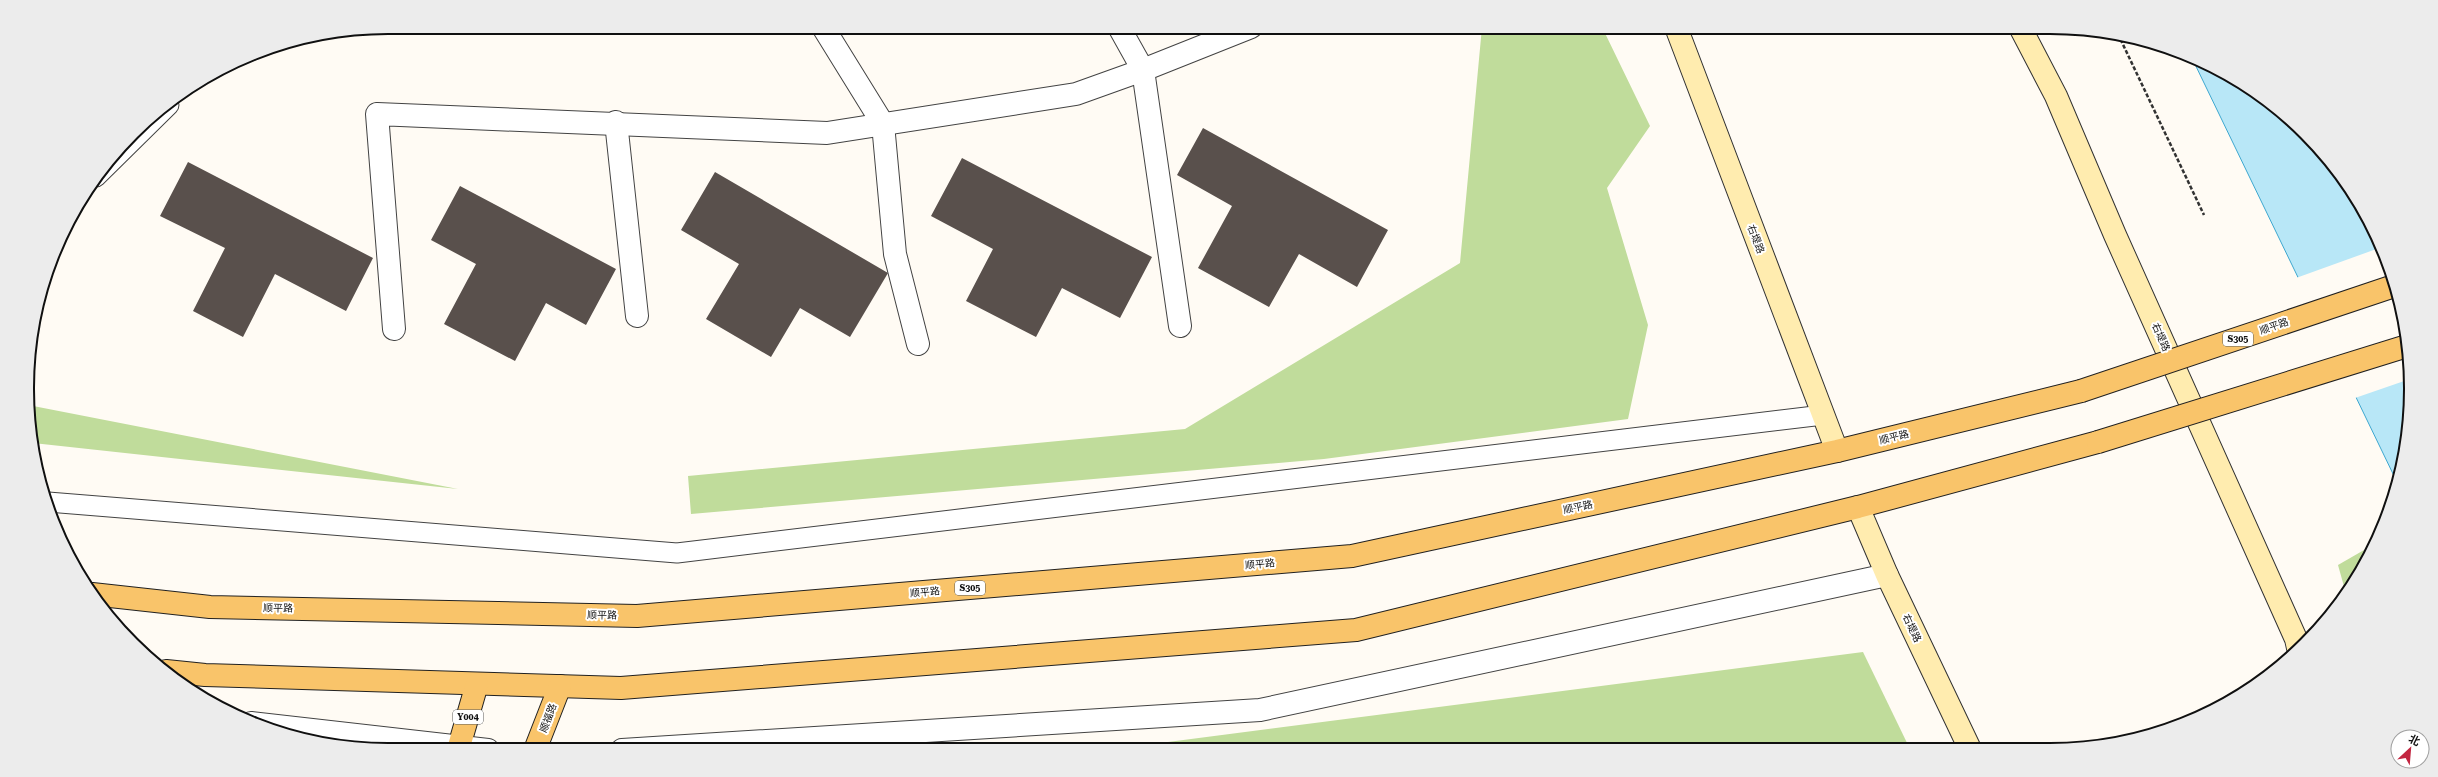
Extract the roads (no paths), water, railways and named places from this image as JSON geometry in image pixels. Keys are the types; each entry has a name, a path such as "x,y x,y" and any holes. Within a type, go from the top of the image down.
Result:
{"main road":[{"name":"右堤路","path":"1679,34 1837,450"},
{"name":"右堤路","path":"2024,34 2056,96 2122,249 2297,642"},
{"name":"顺平路","path":"101,595 210,607 637,616 1352,556 1837,450 2082,391 2389,288"},
{"path":"176,672 205,675 622,688 1356,630 1858,507 2098,442 2401,348"},
{"name":"右堤路","path":"1858,507 1887,575 1967,743"},
{"name":"Y004","path":"460,743 477,684"},
{"name":"顺福路","path":"538,743 560,686"}],"street":[{"path":"827,34 882,124 895,254 918,344"},
{"path":"1122,34 1143,70 1180,326"},
{"path":"394,329 377,114 616,122 827,132 1076,94 1143,70 1233,34"},
{"path":"616,122 637,316"},
{"path":"734,743 1260,710 1887,575"},
{"path":"285,727 417,743"}],"lane":[{"path":"53,502 677,552 1823,415"}],"water":[{"path":"2196,66 2227,81 2265,107 2283,122 2316,155 2331,173 2357,211 2377,253 2385,275 2392,297 2401,342 2404,388 2403,412 2401,435 2393,474"}]}
